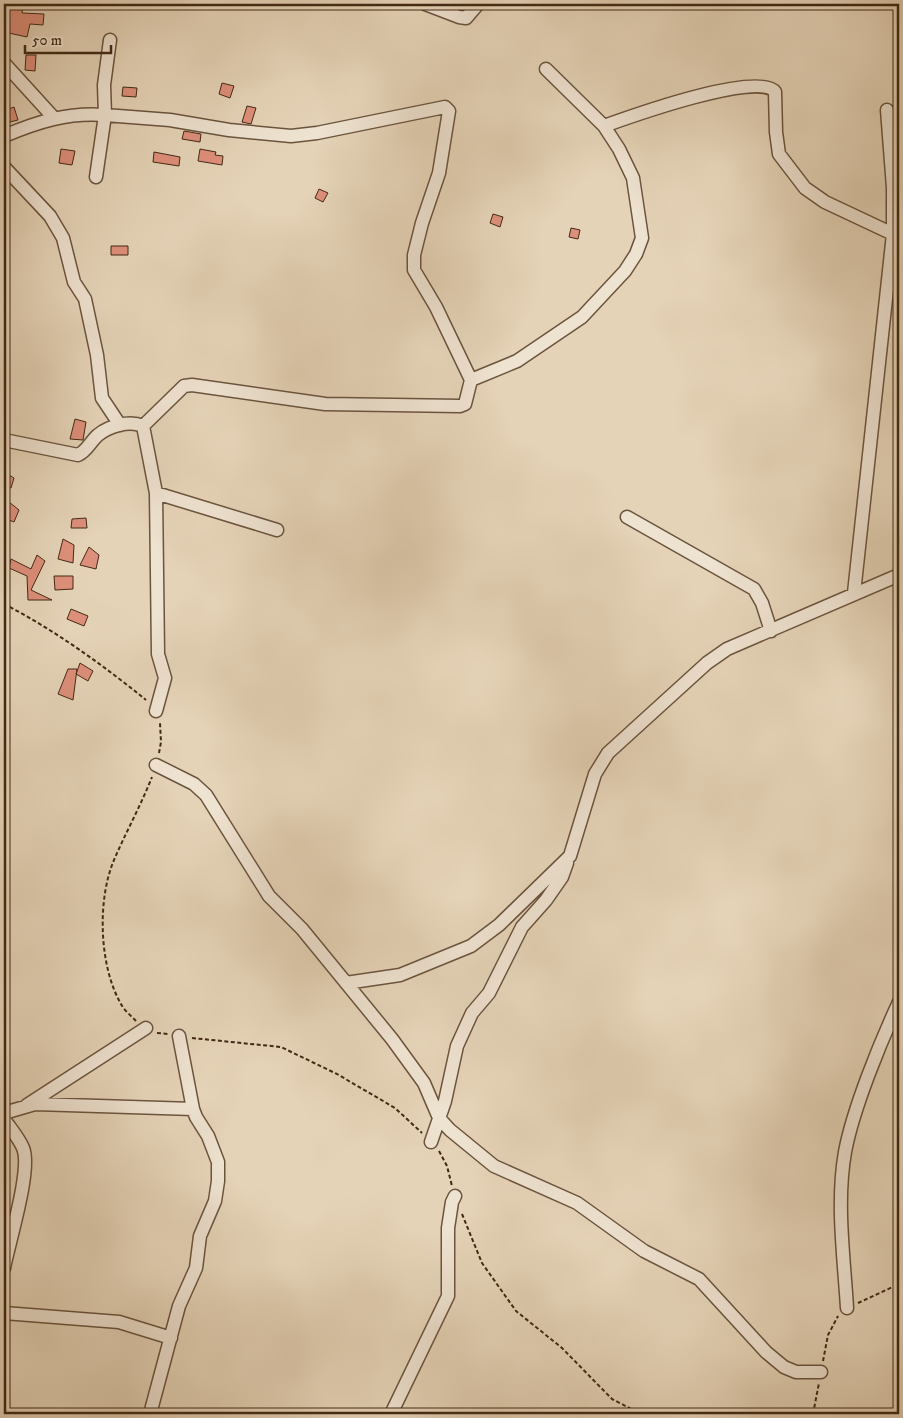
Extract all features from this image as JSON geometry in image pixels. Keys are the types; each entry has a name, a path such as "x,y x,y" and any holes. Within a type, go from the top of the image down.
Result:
{"street":[{"path":"425,4 466,18 478,4"},
{"path":"96,177 105,115 104,85 110,40"},
{"path":"4,63 54,118"},
{"path":"470,380 517,361 582,318 626,271 636,254 642,238 633,178 619,150 604,126 546,69"},
{"path":"604,126 689,98 765,85 772,88 775,92 776,132 779,154 805,188 826,202 893,234"},
{"path":"4,136 35,123 54,118 87,114 170,120 229,130 291,136 317,133 441,107 448,108 449,116 442,157 414,255 414,270 436,307 470,380 465,404 460,406 325,404 192,385 184,386 143,426"},
{"path":"854,593 893,234 893,188 887,110"},
{"path":"4,167 50,216 63,238 74,282 85,299 97,355 102,398 120,425"},
{"path":"4,440 78,455 85,451 98,435 120,425 136,423 143,426"},
{"path":"143,426 156,494 158,654 165,678 156,711"},
{"path":"156,494 277,530"},
{"path":"627,517 754,589 762,603 771,631"},
{"path":"431,1142 457,1046 472,1013 489,993 522,927 546,900 562,877 595,774 608,753 707,663 727,650 899,575"},
{"path":"156,765 198,786 269,896 302,929 392,1039 424,1083 439,1118 494,1166 577,1203 644,1251 699,1279 766,1352 784,1367 796,1372 821,1372"},
{"path":"346,983 400,976 471,946 499,925 570,856"},
{"path":"847,1308 842,1193 845,1152 867,1081 899,1002"},
{"path":"4,1113 27,1105 146,1028"},
{"path":"150,1414 179,1306 196,1268 200,1236 211,1214 218,1181 218,1162 208,1136 193,1109 179,1036"},
{"path":"27,1105 193,1109"},
{"path":"4,1119 23,1148 25,1180 4,1268"},
{"path":"391,1414 448,1296 448,1228 452,1202 456,1196"},
{"path":"4,1313 119,1322 171,1338"}],"path":[{"path":"4,604 23,614 101,665 146,700 156,711 161,730 156,765 140,807 114,861 104,896 104,943 109,976 121,1005 146,1028 157,1033 281,1047 337,1074 395,1108 437,1148 447,1166 456,1196 482,1263 509,1303 562,1348 612,1399 641,1414"},
{"path":"812,1414 828,1335 838,1315 847,1308 899,1284"}],"building":[{"path":"12,4 23,4 22,13 44,14 43,25 30,24 27,37 4,32 4,11 9,12 9,7 12,7"},
{"path":"26,55 36,55 35,71 25,70"},
{"path":"222,83 234,86 230,98 219,94"},
{"path":"123,87 137,88 136,97 122,96"},
{"path":"247,106 256,108 251,124 242,122"},
{"path":"14,107 18,120 10,122 6,110"},
{"path":"184,131 201,134 200,142 182,139"},
{"path":"61,149 75,151 72,165 59,163"},
{"path":"200,149 216,152 215,155 223,156 222,165 198,161"},
{"path":"154,152 180,157 179,166 153,162"},
{"path":"319,189 328,193 323,202 315,198"},
{"path":"493,214 503,217 500,227 490,223"},
{"path":"571,228 580,230 578,239 569,237"},
{"path":"111,246 128,246 128,255 111,255"},
{"path":"75,419 86,422 83,440 70,439"},
{"path":"4,472 14,478 11,488 4,487"},
{"path":"4,498 19,510 14,522 4,518"},
{"path":"86,518 87,528 71,528 72,519"},
{"path":"63,539 74,545 73,563 58,559"},
{"path":"89,547 99,555 96,569 80,565"},
{"path":"37,555 45,561 31,590 52,600 28,600 27,576 9,568 11,559 31,569"},
{"path":"54,576 73,576 73,589 55,590"},
{"path":"71,609 88,616 84,626 67,619"},
{"path":"80,663 93,671 88,681 76,674"},
{"path":"68,669 77,669 73,700 58,694"}]}
